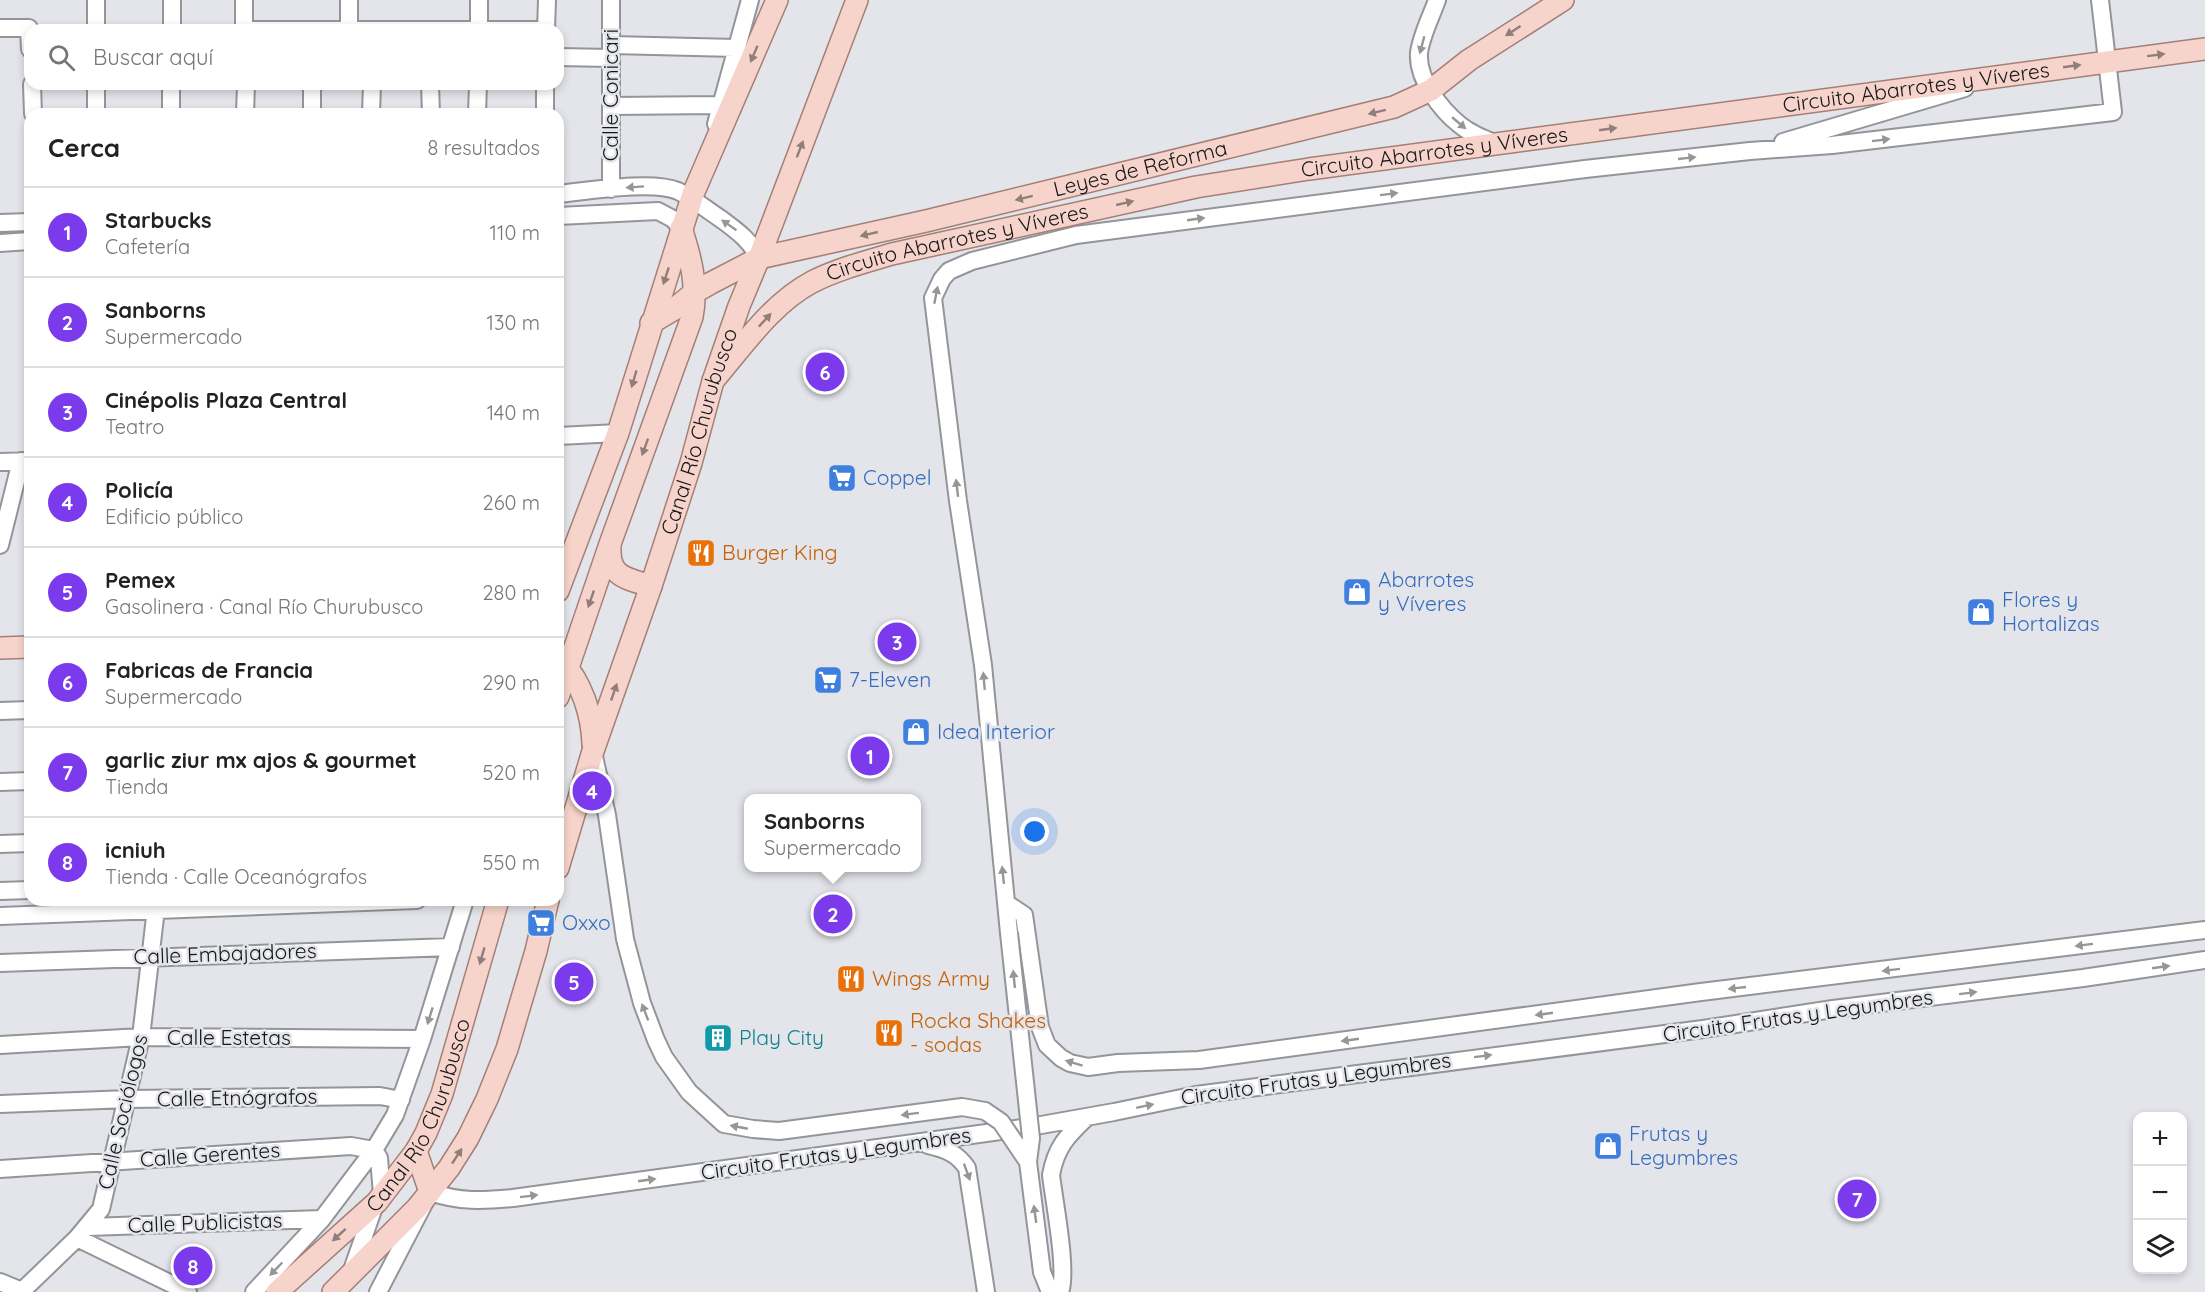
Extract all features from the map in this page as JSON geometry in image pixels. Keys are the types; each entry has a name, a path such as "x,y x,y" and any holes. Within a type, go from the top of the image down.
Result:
{"main road":[{"path":"564,563 618,433 691,199 777,0"},
{"name":"Canal Río Churubusco","path":"564,848 593,751 691,464 713,381 739,306 858,0"},
{"name":"Leyes de Reforma","path":"651,323 673,310 695,292 759,258 926,222 1394,107 1431,90 1469,60 1563,0"},
{"name":"Circuito Abarrotes y Víveres","path":"713,381 756,330 787,300 811,283 848,267 892,254 1196,187 1310,169 2205,49"},
{"name":"Canal Río Churubusco","path":"564,656 610,544 688,328 695,292 692,267 681,228"},
{"path":"610,544 611,561 617,573 651,586"},
{"path":"0,648 24,647"},
{"path":"564,664 581,690 591,728 593,751"},
{"name":"Canal Río Churubusco","path":"277,1292 379,1199 416,1151 442,1094 496,906"},
{"name":"Canal Río Churubusco","path":"333,1292 348,1283 417,1208 449,1168 468,1138 498,1074 536,951 546,906"},
{"path":"416,1151 430,1192"}],"street":[{"path":"96,0 96,24"},
{"path":"172,0 172,24"},
{"path":"244,0 244,24"},
{"path":"349,0 349,24"},
{"path":"479,0 479,24"},
{"path":"546,0 546,24"},
{"name":"Calle Conicari","path":"611,0 611,189"},
{"path":"709,157 720,105 750,0"},
{"path":"1437,0 1419,52 1422,74 1447,113 1474,134 1497,144"},
{"path":"1050,1292 1042,1272 1028,1162 1031,1138 983,665 959,507 933,298 942,279 949,271 972,261 1076,236 1501,180 2113,112 2100,0"},
{"path":"0,28 24,28"},
{"path":"564,56 611,52 736,48"},
{"path":"1750,152 2015,74"},
{"path":"32,90 33,108"},
{"path":"96,90 96,108"},
{"path":"171,90 171,108"},
{"path":"245,108 246,90"},
{"path":"312,90 312,108"},
{"path":"371,108 372,90"},
{"path":"430,90 430,108"},
{"path":"477,108 478,90"},
{"path":"544,108 545,90"},
{"path":"611,106 720,105"},
{"path":"564,193 644,187 679,191 746,238 759,258"},
{"path":"564,216 658,211 673,219 681,228"},
{"path":"0,223 24,222"},
{"path":"0,243 24,241"},
{"path":"564,436 618,433"},
{"path":"0,462 24,461"},
{"path":"0,545 24,464"},
{"path":"0,711 24,710"},
{"path":"593,751 607,815 625,939 642,1003 664,1057 689,1092 724,1124 779,1131 962,1107 985,1111 1001,1122 1028,1162"},
{"path":"0,782 24,781"},
{"path":"0,844 24,843"},
{"path":"0,891 24,890"},
{"path":"1006,903 1024,915 1040,1027 1047,1045 1070,1063 1088,1066 1198,1060 1701,992 2205,930"},
{"path":"0,916 142,906"},
{"name":"Calle Sociólogos","path":"22,1292 82,1233 102,1209 141,1037 156,906"},
{"name":"Canal Río Churubusco","path":"254,1292 322,1219 374,1150 395,1115 422,1040 463,906"},
{"name":"Calle Embajadores","path":"0,963 451,947"},
{"name":"Circuito Frutas y Legumbres","path":"430,1192 467,1201 513,1198 921,1143 1087,1117 1196,1095 1703,1029 1833,1009 2064,981 2205,960"},
{"name":"Calle Estetas","path":"0,1045 141,1037 422,1040"},
{"name":"Calle Etnógrafos","path":"0,1104 128,1099 380,1096 401,1100"},
{"path":"1060,1292 1062,1265 1051,1175 1053,1161 1061,1143 1087,1117"},
{"path":"921,1143 945,1149 959,1156 968,1168 986,1292"},
{"name":"Calle Gerentes","path":"0,1169 114,1163 333,1146 374,1150"},
{"path":"348,1283 362,1236 379,1199 379,1158 374,1150"},
{"path":"378,1292 430,1192"},
{"name":"Calle Publicistas","path":"82,1233 322,1219"},
{"path":"82,1233 188,1292"},
{"path":"0,1282 22,1292"}],"place":[{"name":"Fabricas de Francia","path":"825,372"},
{"name":"Coppel","path":"842,478"},
{"name":"Burger King","path":"701,553"},
{"name":"Abarrotes y Víveres","path":"1357,592"},
{"name":"Flores y Hortalizas","path":"1981,612"},
{"name":"Cinépolis Plaza Central","path":"897,642"},
{"name":"7-Eleven","path":"828,680"},
{"name":"Idea Interior","path":"916,732"},
{"name":"Starbucks","path":"870,756"},
{"name":"Policía","path":"592,791"},
{"name":"Sanborns","path":"833,914"},
{"name":"Oxxo","path":"541,923"},
{"name":"Wings Army","path":"851,979"},
{"name":"Pemex","path":"574,982"},
{"name":"Rocka Shakes - sodas","path":"889,1033"},
{"name":"Play City","path":"718,1038"},
{"name":"Frutas y Legumbres","path":"1608,1146"},
{"name":"garlic ziur mx ajos & gourmet","path":"1857,1199"},
{"name":"icniuh","path":"193,1266"}]}
